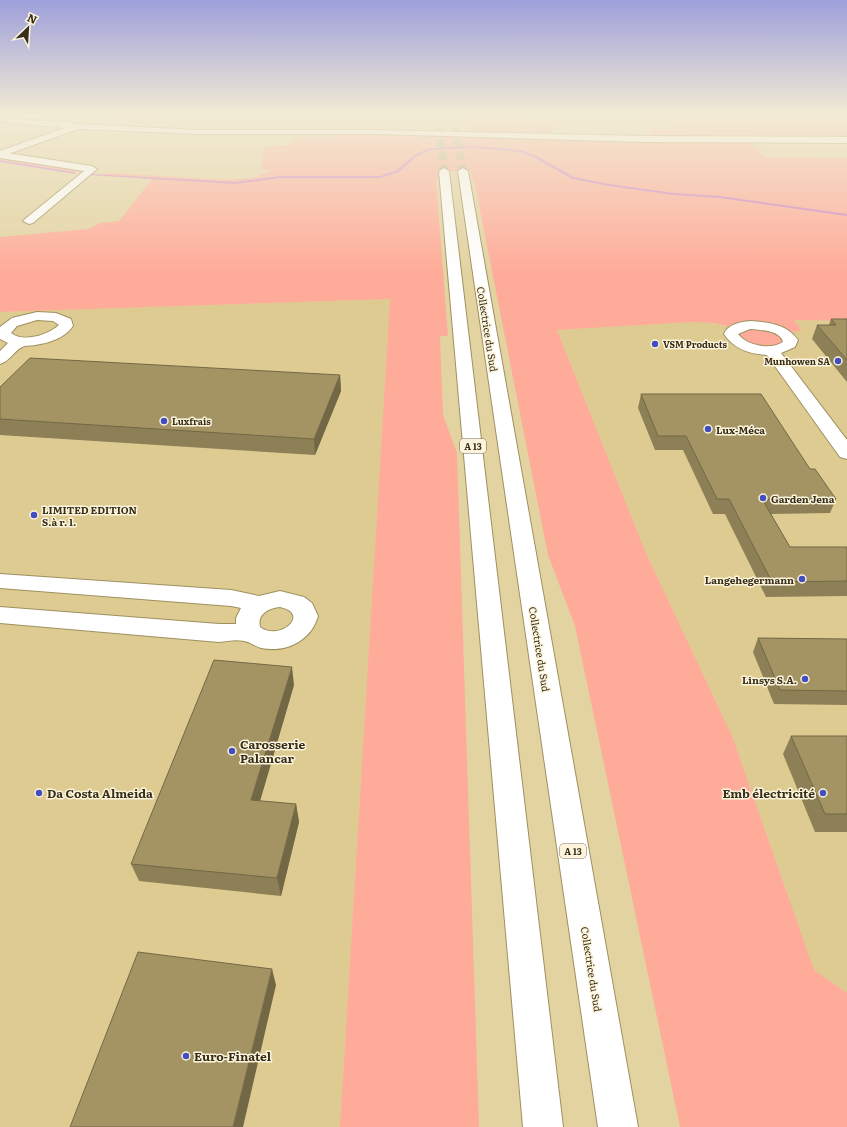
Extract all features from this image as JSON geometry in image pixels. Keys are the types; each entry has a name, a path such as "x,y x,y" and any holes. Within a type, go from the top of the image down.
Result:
{"main road":[{"path":"83,168 103,171"},
{"path":"29,221 92,169"},
{"name":"Collectrice du Sud","path":"543,1127 454,171 618,1127"},
{"path":"0,359 20,341"},
{"path":"771,350 847,453"},
{"path":"0,581 231,598 260,604 280,599 298,603 304,608 307,614 306,621 296,634 286,638 276,641 256,637 250,632 247,626 247,620 249,614 260,604"},
{"path":"0,615 219,633 250,632"}],"shaded area":[{"path":"41,168 80,169 80,171 74,173"},
{"path":"261,168 847,168 847,321 794,320 802,331 784,333 788,336 781,349 737,342 735,328 713,323 693,322 557,330 645,551 732,736 814,970 847,993 847,1127 680,1127 575,626 548,555 474,180 472,180 471,171 438,171 438,180 436,180 448,336 440,336 443,415 457,453 479,1127 340,1127 390,299 0,312 0,237 89,229 100,223 119,221 152,179 103,176 109,173 229,180 259,177 260,174 272,171 261,169"},
{"path":"390,299 340,1127 0,1127 0,312"},
{"path":"794,320 847,321 847,993 814,970 732,736 645,551 557,330 705,322 736,328 783,333 802,331"}],"building":[{"path":"831,319 847,319 847,360 817,325 836,325"},
{"name":"Luxfrais","path":"30,358 340,375 314,439 0,419 0,387"},
{"path":"641,394 761,394 810,469 815,469 836,499 762,499 790,547 847,547 847,581 772,582 729,499 717,499 686,436 658,436"},
{"name":"Linsys S.A.","path":"758,638 847,639 847,691 780,690"},
{"name":"Carosserie Palancar","path":"214,660 292,667 251,800 296,804 277,878 131,864"},
{"path":"791,736 847,736 847,814 825,814"},
{"name":"Euro-Finatel","path":"138,952 272,969 233,1127 70,1127"}],"waterway":[{"path":"41,168 74,173"},
{"path":"92,175 235,183 280,177 380,177 398,171 402,168"},
{"path":"555,168 573,178 609,185 674,194 720,197 847,215"}],"place":[{"name":"VSM Products","path":"655,344"},
{"name":"Munhowen SA","path":"838,361"},
{"name":"Luxfrais","path":"164,421"},
{"name":"Lux-Méca","path":"708,429"},
{"name":"Garden Jena","path":"763,498"},
{"name":"LIMITED EDITION S.à r. l.","path":"34,515"},
{"name":"Langehegermann","path":"802,579"},
{"name":"Linsys S.A.","path":"805,679"},
{"name":"Carosserie Palancar","path":"232,751"},
{"name":"Da Costa Almeida","path":"39,793"},
{"name":"Emb électricité","path":"823,793"},
{"name":"Euro-Finatel","path":"186,1056"}]}
